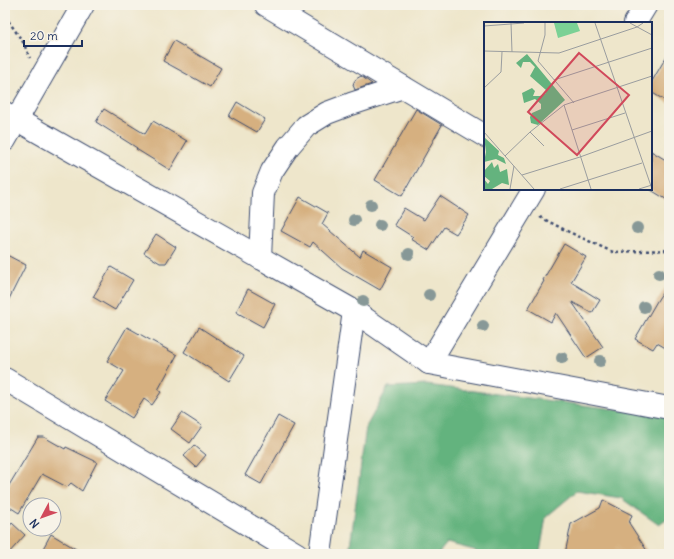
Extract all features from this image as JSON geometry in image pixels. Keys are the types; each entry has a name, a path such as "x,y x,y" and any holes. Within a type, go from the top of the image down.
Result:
{"street":[{"path":"5,140 11,116 39,80 83,5"},
{"path":"266,5 484,135"},
{"path":"636,22 646,5"},
{"path":"260,258 263,193 272,171 288,147 306,126 327,113 403,87"},
{"path":"11,116 354,311 429,363 669,408"},
{"path":"429,363 533,190"},
{"path":"320,554 354,311"},
{"path":"5,379 297,554"}],"path":[{"path":"5,16 23,42 39,80"},
{"path":"523,208 568,232 613,252 669,250"}],"green space":[{"path":"427,385 669,416 669,518 659,525 621,498 577,491 546,517 540,552 541,554 479,554 474,550 447,543 438,554 349,554 366,427 388,387"}],"building":[{"path":"174,41 221,68 210,87 163,61"},
{"path":"669,52 669,103 652,93 652,81"},
{"path":"361,76 372,84 355,90 353,85 354,82"},
{"path":"237,102 265,119 257,132 229,116"},
{"path":"104,109 145,134 153,121 187,141 170,170 96,122"},
{"path":"416,109 442,125 402,196 375,180"},
{"path":"652,152 669,162 669,201 651,190"},
{"path":"440,196 469,215 456,234 444,227 429,250 411,239 413,237 394,225 404,208 424,220"},
{"path":"300,197 328,213 322,224 360,257 363,250 392,267 380,290 342,268 313,242 310,247 281,231"},
{"path":"156,234 176,247 166,263 160,263 144,253"},
{"path":"564,244 586,257 571,282 600,300 592,313 572,302 603,347 586,358 556,313 551,322 528,309"},
{"path":"5,254 26,265 5,307"},
{"path":"111,267 133,280 115,310 93,297"},
{"path":"669,282 669,350 657,343 653,349 635,339"},
{"path":"248,289 275,304 263,327 236,312"},
{"path":"127,327 177,355 158,390 161,392 152,405 144,399 132,418 105,401 124,371 107,361"},
{"path":"199,327 244,356 229,381 184,352"},
{"path":"182,413 202,426 190,443 171,429"},
{"path":"278,416 294,425 261,484 245,475"},
{"path":"38,437 44,437 65,449 66,447 97,462 82,491 71,483 67,487 42,474 28,497 22,497 22,508 19,513 5,504 5,492"},
{"path":"194,445 206,455 196,467 184,456"},
{"path":"603,500 632,515 629,523 649,554 565,554 571,524 600,508"},
{"path":"12,523 22,532 23,537 8,554 5,554 5,532"},
{"path":"49,537 56,537 84,554 40,554"}]}
